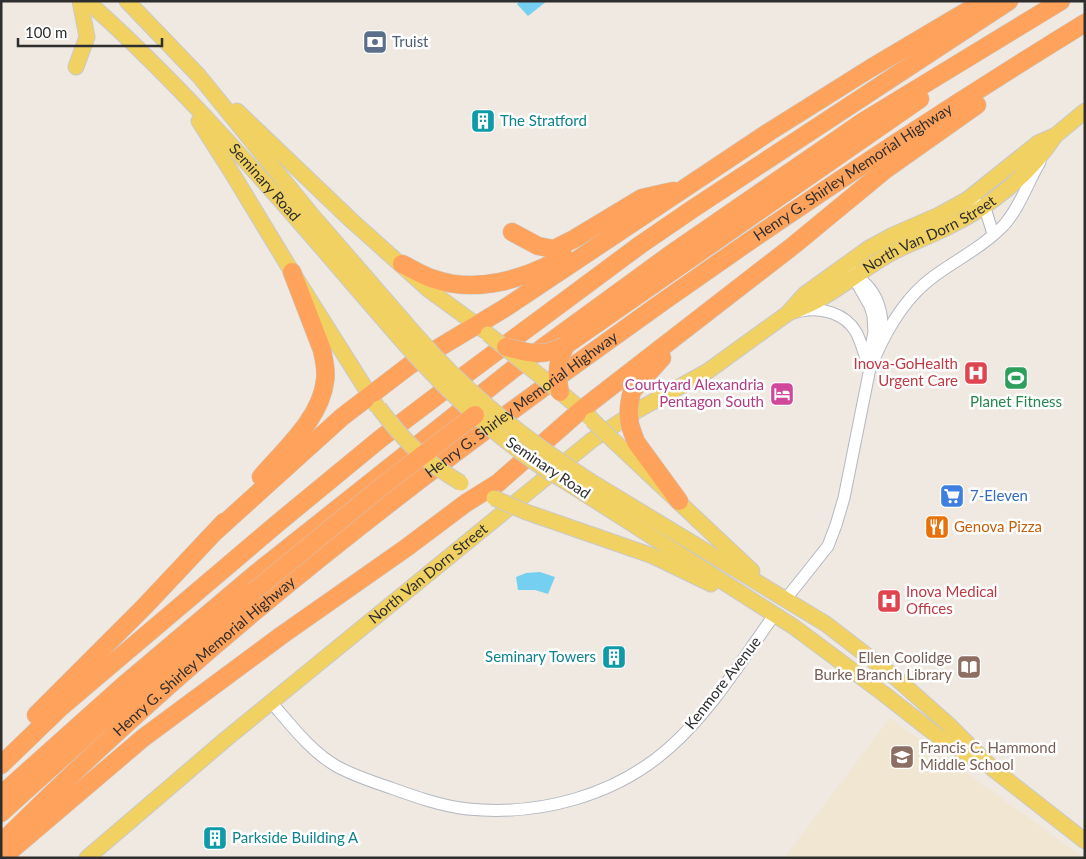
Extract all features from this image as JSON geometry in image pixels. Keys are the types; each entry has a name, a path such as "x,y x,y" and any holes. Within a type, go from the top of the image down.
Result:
{"highway":[{"path":"217,530 306,448 374,402 410,365 482,329 505,308 769,132 862,73 984,1"},
{"path":"1,765 60,708 248,548 380,439 431,400 640,245 1009,1"},
{"path":"1,795 125,684 254,575 512,370 632,281 849,131 1061,1"},
{"path":"506,347 538,354 550,352 566,345 1043,12"},
{"name":"Henry G. Shirley Memorial Highway","path":"1,843 123,727 258,608 475,437 691,281 833,185 1012,68 1085,23"},
{"path":"2,858 143,738 282,635 488,495 512,471 587,415 719,302 794,245 884,170 936,132 989,97 1012,68"},
{"path":"512,232 538,246 554,249 642,198 681,190"},
{"path":"402,264 433,279 447,283 470,286 503,281 548,266 681,190"},
{"path":"1,750 145,606 217,530 306,425 314,413 324,389 326,379 325,363 322,350 292,272"},
{"path":"679,501 636,442 628,419 628,405 632,391 650,370 719,302"},
{"path":"560,392 557,380 558,364 566,345"},
{"path":"1,814 116,709 190,645 346,516 481,410"}],"main road":[{"path":"76,68 87,37 80,1"},
{"name":"Seminary Road","path":"87,1 178,88 409,339"},
{"name":"Seminary Road","path":"127,1 199,76 409,339 434,377 481,410 534,462 585,485 826,624 896,678 948,724 993,769 1085,841"},
{"path":"130,18 215,107 311,214"},
{"path":"199,76 351,220 429,290 506,347 587,415 735,556 785,600"},
{"path":"178,88 374,402 403,439 416,452 438,470 461,483 526,512 574,527 653,556 701,578 779,620"},
{"name":"North Van Dorn Street","path":"787,314 812,305 883,258 948,227 983,207 1020,177 1056,135 1085,111"},
{"name":"North Van Dorn Street","path":"87,858 271,702 592,440 638,410 708,371 787,314 805,294 881,241 939,215 968,199 1038,143 1056,135"},
{"name":"Seminary Road","path":"585,485 880,690 939,737 993,769"},
{"path":"939,737 948,724"}],"street":[{"path":"785,600 828,546 844,498 870,368 880,343 902,308 921,287 932,277 960,260 1004,224 1015,210 1056,135"},
{"path":"968,199 983,207 988,215 992,234"},
{"path":"847,264 856,277 873,316 874,332 870,352 870,368"},
{"path":"856,277 864,281 878,303 882,326 880,343"},
{"path":"787,314 812,310 828,312 839,316 848,322 856,332 870,368"},
{"name":"Kenmore Avenue","path":"271,702 315,750 338,767 356,776 447,805 486,810 539,807 575,799 614,784 647,765 668,749 705,710 779,620"}],"shaded area":[{"name":"Francis C. Hammond Middle School","path":"890,718 1051,834 1084,858 784,858"}],"water":[{"path":"520,1 547,1 528,16 517,4"},
{"path":"540,572 555,577 548,594 535,590 518,590 516,577 526,573"}],"place":[{"name":"Truist","path":"375,42"},
{"name":"The Stratford","path":"483,121"},
{"name":"Inova-GoHealth Urgent Care","path":"976,373"},
{"name":"Planet Fitness","path":"1016,378"},
{"name":"Courtyard Alexandria Pentagon South","path":"782,394"},
{"name":"7-Eleven","path":"952,496"},
{"name":"Genova Pizza","path":"937,527"},
{"name":"Inova Medical Offices","path":"889,601"},
{"name":"Seminary Towers","path":"614,657"},
{"name":"Ellen Coolidge Burke Branch Library","path":"969,667"},
{"name":"Francis C. Hammond Middle School","path":"902,757"},
{"name":"Parkside Building A","path":"215,838"}]}
